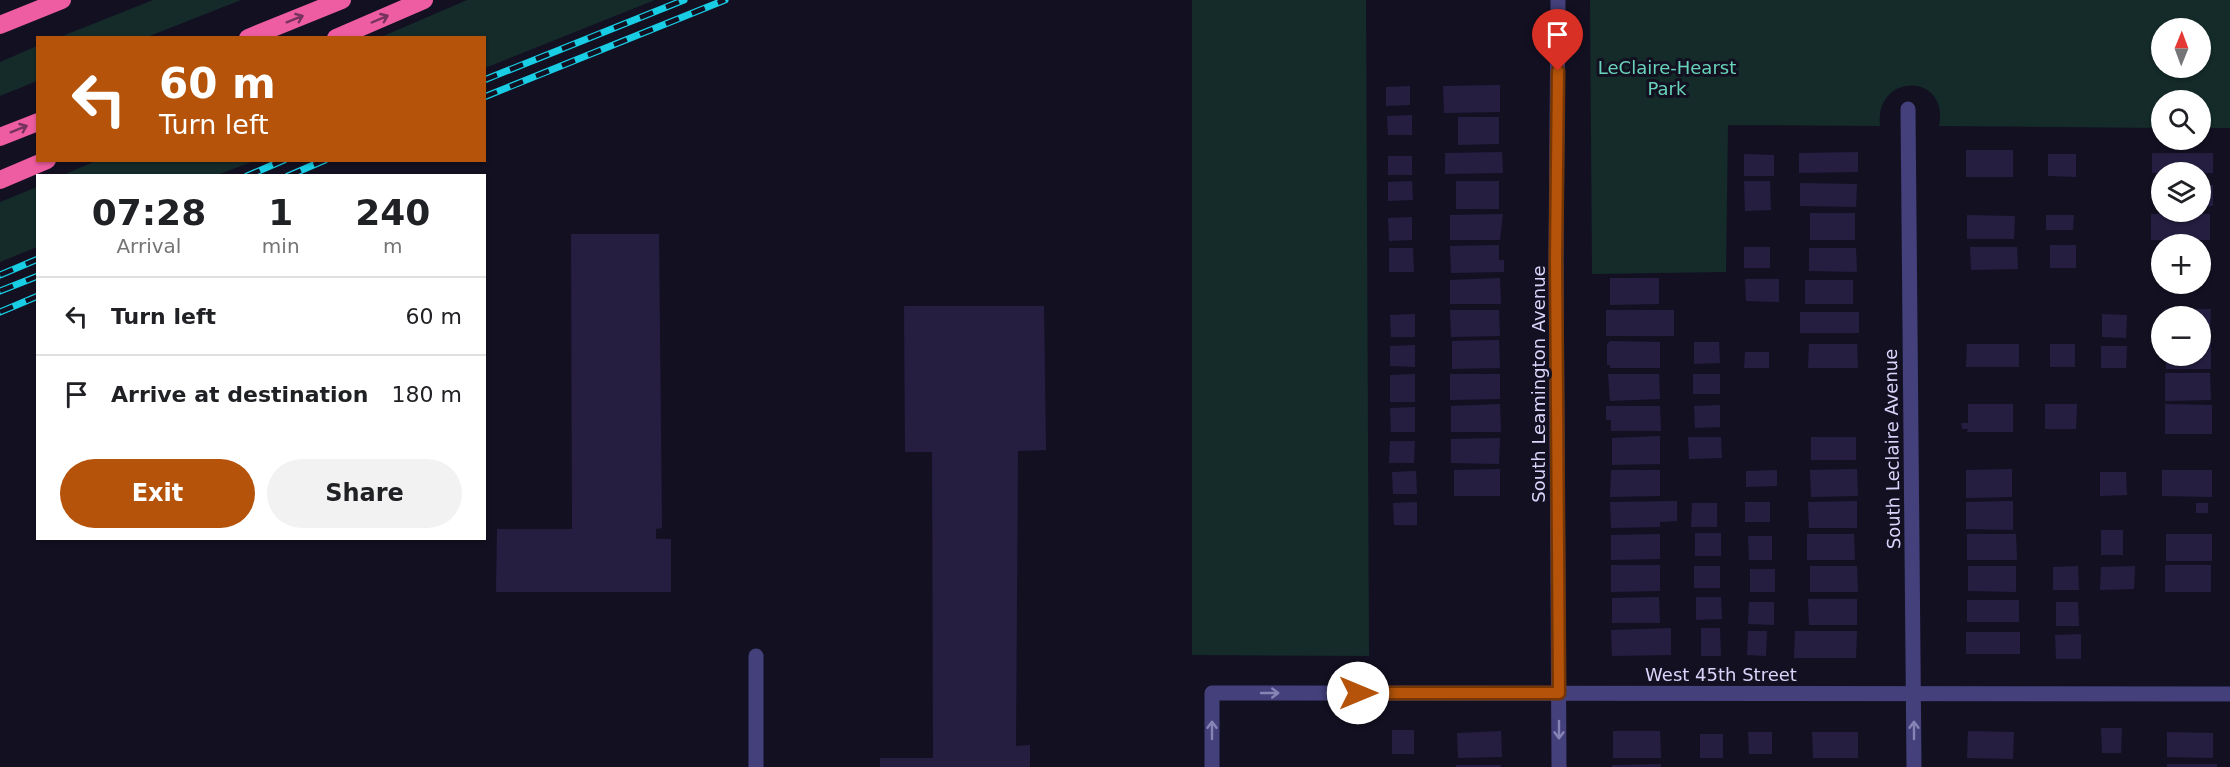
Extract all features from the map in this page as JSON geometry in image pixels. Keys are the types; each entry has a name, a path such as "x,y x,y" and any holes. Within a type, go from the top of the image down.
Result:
{"highway":[{"path":"0,25 62,0"},
{"path":"253,36 342,0"},
{"path":"341,36 424,0"},
{"path":"0,137 36,123"},
{"path":"0,180 42,162"}],"street":[{"name":"South Leamington Avenue","path":"1558,0 1556,259 1559,767"},
{"name":"South Leclaire Avenue","path":"1908,110 1914,767"},
{"path":"756,656 756,767"},
{"name":"West 45th Street","path":"1212,767 1212,693 2230,694"}],"green space":[{"path":"153,0 241,0 150,36 63,36"},
{"path":"467,0 655,0 486,68 486,36 383,36"},
{"path":"1192,0 1366,0 1369,656 1192,655"},
{"name":"LeClaire-Hearst Park","path":"1590,0 2230,0 2230,128 2211,128 2211,90 2151,90 2151,128 1939,126 1939,108 1934,96 1924,88 1911,86 1899,88 1888,96 1881,108 1880,126 1728,125 1726,272 1592,274"},
{"path":"36,46 36,81 0,96 0,62"},
{"path":"93,162 251,162 220,174 65,174"},
{"path":"36,187 36,247 0,262 0,202"}],"building":[{"path":"1500,85 1500,112 1444,113 1443,86"},
{"path":"1410,86 1410,105 1386,106 1386,87"},
{"path":"1412,115 1412,135 1388,135 1387,116"},
{"path":"1458,117 1499,117 1499,144 1458,145"},
{"path":"1966,150 2013,150 2013,177 1966,177"},
{"path":"1502,152 1503,173 1445,174 1445,153"},
{"path":"1858,152 1858,172 1799,173 1799,153"},
{"path":"2152,153 2213,153 2213,173 2211,173 2211,162 2152,162"},
{"path":"1744,154 1774,155 1774,176 1744,176"},
{"path":"2048,154 2076,154 2076,177 2048,176"},
{"path":"1388,156 1412,156 1412,175 1388,175"},
{"path":"1412,181 1413,200 1388,201 1388,182"},
{"path":"1456,181 1499,181 1499,209 1456,209"},
{"path":"1744,181 1770,181 1771,210 1745,211"},
{"path":"1800,183 1857,184 1856,207 1800,206"},
{"path":"2211,185 2213,185 2213,206 2211,206"},
{"path":"1810,213 1855,213 1855,240 1810,240"},
{"path":"1503,214 1500,240 1450,240 1450,215"},
{"path":"1967,215 2015,216 2014,239 1967,239"},
{"path":"2046,215 2074,215 2073,230 2046,230"},
{"path":"1412,217 1412,240 1389,241 1388,218"},
{"path":"2151,222 2210,222 2210,234 2151,234"},
{"path":"571,234 659,234 662,528 656,529 656,539 671,539 671,592 496,592 497,529 572,529"},
{"path":"1499,245 1499,260 1504,260 1504,272 1451,273 1450,246"},
{"path":"2050,245 2076,245 2076,268 2050,268"},
{"path":"1744,247 1770,247 1770,268 1744,268"},
{"path":"1970,247 2017,247 2018,269 1971,270"},
{"path":"1389,248 1413,248 1414,272 1389,272"},
{"path":"1809,248 1856,248 1857,272 1809,271"},
{"path":"1500,278 1501,304 1450,304 1450,280"},
{"path":"1610,278 1659,278 1659,304 1610,305"},
{"path":"1745,279 1779,279 1779,302 1746,301"},
{"path":"1805,280 1853,280 1853,304 1805,304"},
{"path":"904,306 1044,306 1046,450 1018,451 1016,746 1030,745 1030,767 880,767 880,758 933,758 932,452 905,452"},
{"path":"1450,310 1499,310 1500,336 1451,337"},
{"path":"1606,310 1674,310 1674,336 1606,336"},
{"path":"1800,312 1859,312 1859,333 1800,333"},
{"path":"1415,314 1415,337 1391,337 1390,315"},
{"path":"2102,314 2127,315 2126,338 2102,337"},
{"path":"1499,340 1500,368 1452,369 1452,341"},
{"path":"1610,341 1660,342 1660,368 1610,368 1610,365 1607,365 1607,344"},
{"path":"1694,342 1719,342 1720,363 1694,364"},
{"path":"1809,344 1857,344 1858,368 1808,368"},
{"path":"1967,344 2019,344 2019,367 1966,367"},
{"path":"2050,344 2075,344 2075,367 2050,367"},
{"path":"1415,345 1415,367 1390,366 1390,346"},
{"path":"2101,346 2127,346 2126,368 2101,368"},
{"path":"1745,352 1769,352 1769,368 1744,368"},
{"path":"2166,366 2211,366 2211,369 2166,369"},
{"path":"2165,373 2210,373 2211,400 2165,401"},
{"path":"1415,374 1415,402 1390,402 1390,375"},
{"path":"1450,374 1500,374 1500,399 1450,400"},
{"path":"1608,374 1659,374 1660,399 1610,401"},
{"path":"1693,374 1720,374 1720,394 1693,394"},
{"path":"1500,404 1501,432 1451,432 1451,406"},
{"path":"1968,404 2013,404 2013,432 1967,432 1968,429 1962,429 1961,423 1968,423"},
{"path":"2045,404 2077,404 2076,429 2045,429"},
{"path":"2165,404 2212,405 2212,434 2165,434"},
{"path":"1720,405 1720,427 1695,428 1694,406"},
{"path":"1606,406 1660,406 1661,431 1611,431 1611,420 1606,420"},
{"path":"1415,407 1415,432 1391,432 1390,408"},
{"path":"1660,436 1660,464 1612,465 1612,438"},
{"path":"1688,437 1721,437 1722,458 1689,459"},
{"path":"1811,437 1856,437 1856,460 1811,460"},
{"path":"1500,438 1499,464 1451,463 1451,439"},
{"path":"1390,441 1415,441 1414,463 1389,463"},
{"path":"1500,469 1500,496 1454,496 1454,470"},
{"path":"1857,469 1858,496 1811,497 1810,470"},
{"path":"2012,469 2012,497 1966,498 1966,470"},
{"path":"1611,470 1660,470 1660,496 1610,497"},
{"path":"1777,470 1777,486 1746,487 1746,471"},
{"path":"2162,470 2212,470 2212,497 2162,496"},
{"path":"1416,471 1417,494 1393,494 1392,472"},
{"path":"2100,472 2126,472 2127,495 2100,496"},
{"path":"1677,501 1677,521 1660,522 1660,527 1611,528 1610,502"},
{"path":"1857,501 1857,528 1809,528 1808,502"},
{"path":"2013,501 2013,530 1966,529 1966,502"},
{"path":"1417,502 1417,525 1394,525 1393,503"},
{"path":"1745,502 1770,502 1770,522 1745,522"},
{"path":"1692,503 1717,503 1717,527 1691,527"},
{"path":"2196,503 2208,503 2208,513 2196,513"},
{"path":"2101,530 2123,530 2123,555 2101,555"},
{"path":"1695,533 1721,533 1721,556 1695,556"},
{"path":"1660,534 1660,559 1611,560 1611,535"},
{"path":"1807,534 1854,534 1855,560 1807,560"},
{"path":"1967,534 2016,534 2017,560 1967,560"},
{"path":"2166,534 2212,534 2212,561 2166,561"},
{"path":"1748,536 1772,536 1772,560 1749,560"},
{"path":"1611,565 1660,565 1660,591 1611,592"},
{"path":"2165,565 2211,565 2211,592 2165,592"},
{"path":"1694,566 1720,566 1720,588 1694,588"},
{"path":"1810,566 1857,566 1858,592 1810,592"},
{"path":"1968,566 2016,566 2016,592 1968,591"},
{"path":"2078,566 2079,590 2053,590 2053,567"},
{"path":"2135,566 2134,589 2100,590 2101,567"},
{"path":"1750,569 1775,569 1775,592 1750,592"},
{"path":"1659,597 1660,623 1612,623 1612,598"},
{"path":"1696,597 1721,597 1722,619 1696,620"},
{"path":"1808,599 1857,599 1857,625 1809,625"},
{"path":"1967,600 2019,600 2019,622 1967,622"},
{"path":"1749,602 1774,602 1774,625 1748,624"},
{"path":"2056,602 2078,602 2079,626 2056,626"},
{"path":"1671,628 1671,655 1612,656 1611,630"},
{"path":"1701,628 1720,628 1721,656 1701,656"},
{"path":"1748,631 1767,631 1766,656 1747,655"},
{"path":"1795,631 1857,631 1856,658 1794,658"},
{"path":"1966,632 2020,632 2020,654 1966,654"},
{"path":"2081,634 2081,659 2056,659 2055,635"},
{"path":"2101,728 2122,728 2121,753 2102,753"},
{"path":"1392,730 1414,730 1414,754 1392,754"},
{"path":"1501,731 1502,757 1458,758 1457,733"},
{"path":"1613,731 1660,731 1661,758 1613,758"},
{"path":"1968,731 2014,732 2013,759 1967,758"},
{"path":"1748,732 1772,732 1772,754 1749,754"},
{"path":"1812,732 1858,732 1858,758 1813,758"},
{"path":"2167,732 2213,733 2213,758 2167,757"},
{"path":"1700,734 1723,734 1723,758 1700,758"},
{"path":"1661,764 1661,767 1612,767 1612,765"},
{"path":"2167,764 2217,764 2217,767 2167,767"},
{"path":"1456,765 1501,765 1501,767 1456,767"}],"railway":[{"path":"486,79 684,0"},
{"path":"486,96 725,0"},
{"path":"252,174 279,162"},
{"path":"293,174 320,162"},
{"path":"0,275 36,260"},
{"path":"0,291 36,277"},
{"path":"0,312 36,297"}],"route":[{"path":"1358,693 1559,693 1556,259 1558,71"}]}
